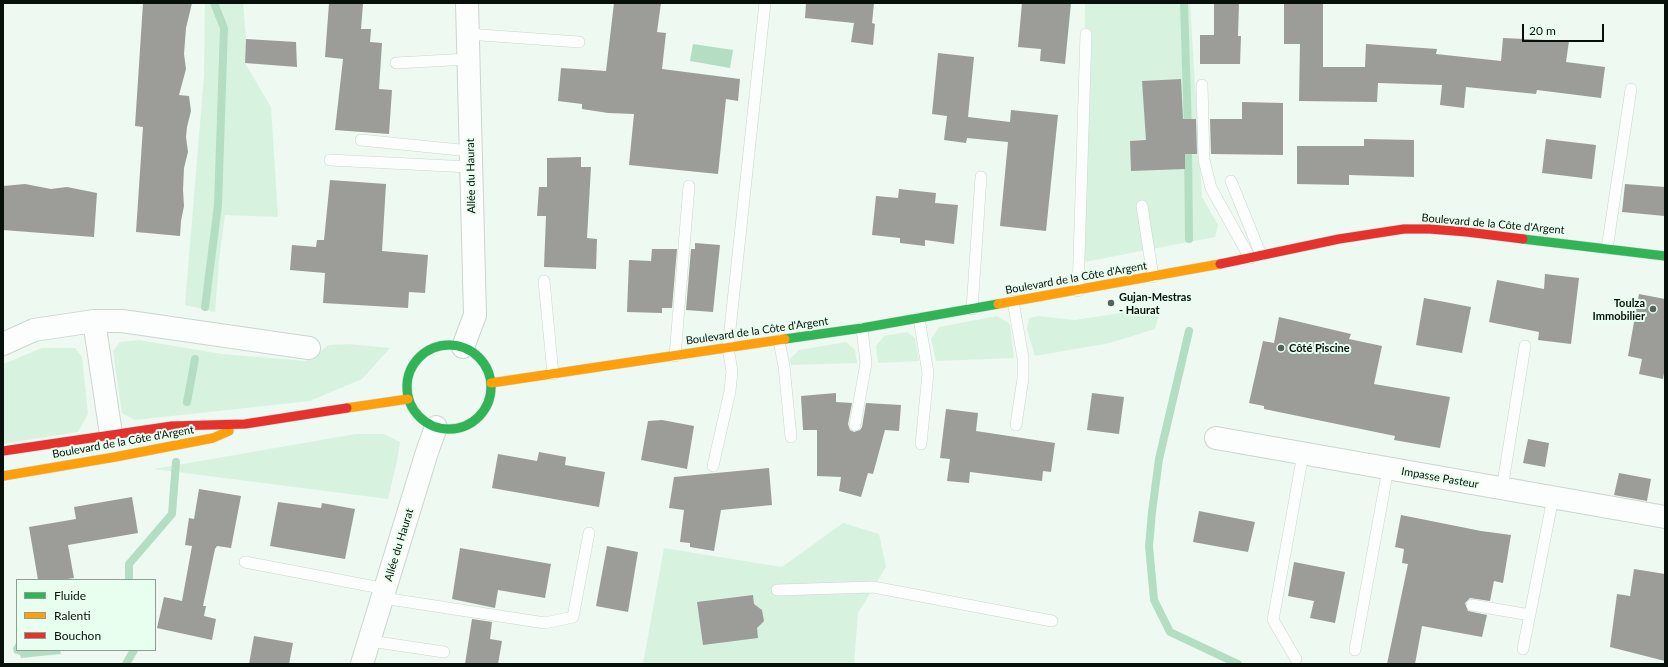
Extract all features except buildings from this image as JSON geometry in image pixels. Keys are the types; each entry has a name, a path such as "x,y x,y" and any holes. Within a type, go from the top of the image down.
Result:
{"main road":[{"name":"Boulevard de la Côte d'Argent","path":"491,383 862,328 1153,277 1261,255 1404,229 1430,228 1665,256"},
{"path":"449,345 463,347 473,352 482,361 488,371 491,383 490,397 484,409 475,420 463,426 450,429 436,427 424,421 414,411 408,399 407,386 409,373 415,361 425,352 436,346 449,345"},
{"name":"Boulevard de la Côte d'Argent","path":"3,476 113,445 172,426 245,424 408,399"},
{"name":"Boulevard de la Côte d'Argent","path":"3,451 213,438 245,424"}],"street":[{"name":"Allée du Haurat","path":"463,347 475,315 467,3"},
{"path":"94,321 113,445"},
{"path":"3,344 34,330 94,321 122,321 310,348"},
{"name":"Allée du Haurat","path":"362,664 436,427"},
{"name":"Impasse Pasteur","path":"1216,438 1665,517"}],"lane":[{"path":"713,466 730,391 732,371 728,348 765,3"},
{"path":"468,34 579,42"},
{"path":"1078,290 1086,34"},
{"path":"396,63 468,58"},
{"path":"1202,85 1204,160 1211,188 1250,258"},
{"path":"1607,249 1631,89"},
{"path":"361,140 470,159"},
{"path":"330,160 470,159"},
{"path":"972,309 981,177"},
{"path":"1231,181 1261,255"},
{"path":"675,356 689,186"},
{"path":"1142,206 1153,277"},
{"path":"544,281 552,374"},
{"path":"1013,301 1023,358 1024,378 1016,425"},
{"path":"919,318 928,373 922,444"},
{"path":"855,424 866,363 862,328"},
{"path":"779,341 784,366 791,437"},
{"path":"1502,489 1525,346"},
{"path":"1296,659 1273,620 1303,454"},
{"path":"1355,650 1388,469"},
{"path":"1523,649 1553,498"},
{"path":"245,562 384,594 545,623 573,617 589,533"},
{"path":"777,590 873,587 1052,621"},
{"path":"1472,606 1530,615"},
{"path":"370,641 444,652"}],"shaded area":[{"path":"205,3 243,3 246,39 245,63 271,107 278,217 225,215 219,261 215,312 185,305 204,76"},
{"path":"1085,3 1190,3 1202,197 1218,225 1215,237 1084,262"},
{"path":"693,44 733,50 730,68 690,61"},
{"path":"1153,308 1160,311 1155,329 1110,343 1035,356 1027,329 1029,318 1038,316 1075,320"},
{"path":"997,316 1010,324 1014,358 936,361 931,339 939,327"},
{"path":"907,332 915,338 919,361 878,363 876,346 884,336"},
{"path":"139,340 222,354 306,361 329,345 348,344 390,348 362,379 310,401 135,420 122,413 113,351 120,342"},
{"path":"846,342 855,350 857,363 791,365 790,359 799,350"},
{"path":"42,348 75,348 82,357 88,414 78,432 3,444 3,364"},
{"path":"356,434 384,434 400,442 388,499 154,469"},
{"path":"843,523 879,534 886,567 858,613 854,664 643,664 664,548 782,567"},
{"path":"16,643 16,651 60,651 61,654 21,658 20,655 14,653 13,648"}],"waterway":[{"path":"205,307 218,205 224,28 214,3"},
{"path":"1184,3 1188,130"},
{"path":"1188,144 1189,239"},
{"path":"1189,331 1159,459 1152,512 1149,546 1154,600 1170,632 1238,664"},
{"path":"187,402 195,359"},
{"path":"129,579 129,564 172,514 176,462"},
{"path":"126,664 133,651"}],"traffic: fast":[{"path":"1523,239 1665,256"},
{"path":"785,339 862,328 998,304"},
{"path":"449,345 465,348 479,357 488,371 491,387 488,403 479,417 465,426 449,429 433,426 419,417 410,403 407,387 410,371 419,357 433,348 449,345"}],"traffic: slow":[{"path":"998,304 1220,264"},
{"path":"491,383 785,339"},
{"path":"347,408 408,399"},
{"path":"3,476 115,457 213,438 229,431"}],"traffic: jam":[{"path":"1220,264 1339,239 1404,229 1430,229 1467,232 1523,239"},
{"path":"3,451 172,426 245,424 347,408"}],"place":[{"name":"Gujan-Mestras - Haurat","path":"1111,303"},
{"name":"Toulza Immobilier","path":"1653,309"},
{"name":"Côté Piscine","path":"1281,348"}]}
